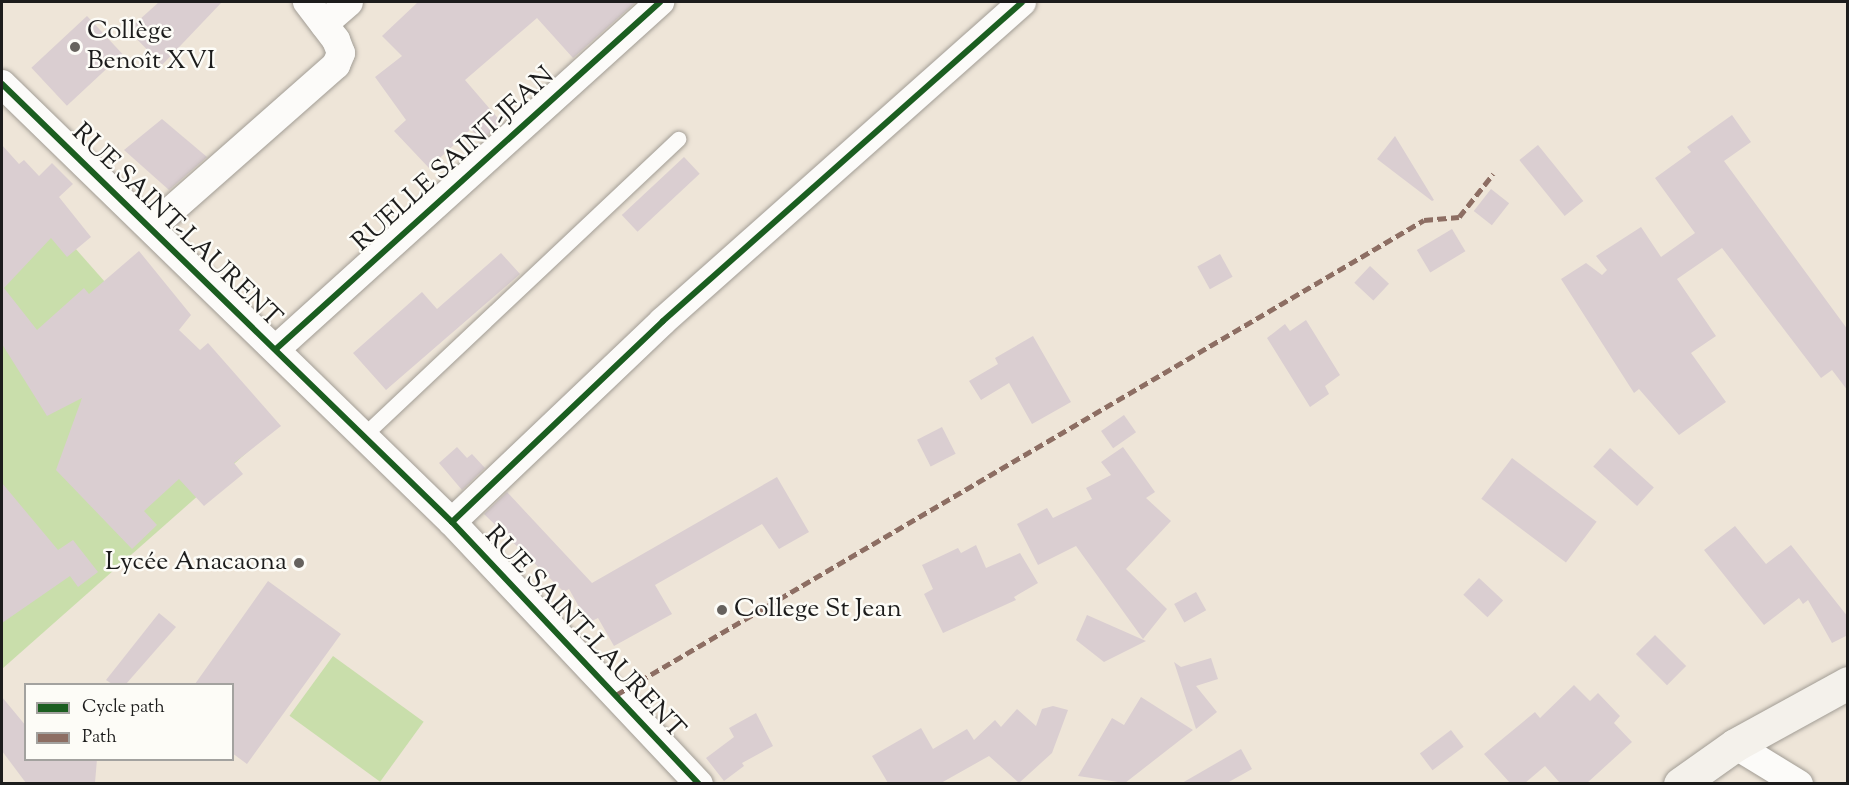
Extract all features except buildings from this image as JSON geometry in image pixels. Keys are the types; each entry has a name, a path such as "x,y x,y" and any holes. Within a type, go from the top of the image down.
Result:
{"main road":[{"path":"1680,783 1735,745 1848,683"}],"street":[{"path":"151,228 336,65 341,53 324,24 307,2"},
{"path":"324,24 349,2"},
{"name":"RUELLE SAINT-JEAN","path":"276,349 660,2"},
{"path":"452,522 663,321 1022,2"},
{"name":"RUE SAINT-LAURENT","path":"7,101 151,228 364,435 452,522 699,783"},
{"path":"1735,745 1799,783"}],"lane":[{"path":"364,435 678,139"}],"green space":[{"path":"36,204 252,448 2,669 2,234"},
{"path":"333,656 424,722 380,782 290,716"}],"marked path":[{"path":"616,695 1424,220 1459,217 1493,174"}],"cycle path":[{"path":"276,349 660,2"},
{"path":"452,522 663,321 1022,2"},
{"path":"2,84 452,522 699,784"}],"place":[{"name":"Collège Benoît XVI","path":"75,47"},
{"name":"Lycée Anacaona","path":"299,563"},
{"name":"College St Jean","path":"722,610"}]}
